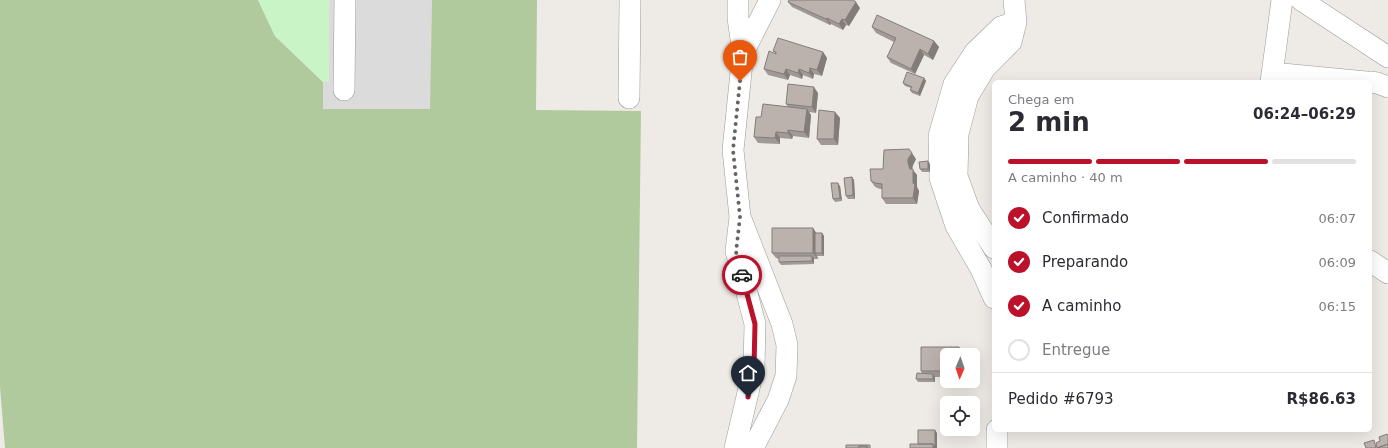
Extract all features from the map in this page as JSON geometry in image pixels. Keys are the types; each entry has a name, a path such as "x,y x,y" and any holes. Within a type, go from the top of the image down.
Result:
{"street":[{"path":"344,90 345,0"},
{"path":"629,98 630,0"},
{"path":"735,448 754,367 755,324 736,252 740,217 733,150 743,53 738,18 738,0"},
{"path":"743,53 770,0"},
{"path":"992,245 969,209 957,176 958,134 968,96 985,68 1011,42 1016,22 1014,0"},
{"path":"1282,0 1271,77 1328,80"},
{"path":"1301,0 1388,57"},
{"path":"992,294 981,269 956,226 940,178 939,136 954,84 975,52 1001,27 1016,22"},
{"path":"1372,82 1388,87"},
{"path":"740,217 782,324 787,345 786,376 778,400 752,448"},
{"path":"1372,262 1388,273"},
{"path":"997,432 997,448"}],"shaded area":[{"path":"258,0 432,0 431,109 323,109 323,82 275,36"}],"green space":[{"path":"0,0 258,0 275,36 323,82 323,109 430,109 432,0 537,0 536,110 641,111 637,448 5,448 0,387"},
{"path":"258,0 329,0 329,82 323,82 275,36"}],"building":[{"path":"789,0 853,0 856,2 845,20 842,19 839,24 788,2"},
{"path":"877,15 934,41 928,54 920,49 911,69 887,57 896,38 872,27"},
{"path":"778,38 823,52 817,70 810,68 809,73 799,69 798,73 786,69 784,74 764,69 769,51 776,54 776,52 773,51"},
{"path":"907,72 924,78 918,93 910,90 912,87 903,83"},
{"path":"788,84 814,87 812,107 786,104"},
{"path":"763,104 807,109 804,132 788,130 788,133 776,132 775,138 754,137 756,117 761,117"},
{"path":"819,110 835,112 834,139 817,139"},
{"path":"909,149 912,153 908,159 908,163 910,169 913,169 913,183 915,185 913,198 882,198 882,184 871,181 870,169 883,169 884,150"},
{"path":"928,161 928,169 920,169 919,162"},
{"path":"852,177 853,195 846,196 844,178"},
{"path":"831,183 838,183 840,198 833,199"},
{"path":"772,228 813,228 813,253 772,253"},
{"path":"815,233 822,233 822,253 815,253"},
{"path":"779,256 812,256 812,261 779,262"},
{"path":"921,347 959,347 940,348 940,371 921,371"},
{"path":"917,373 933,374 933,379 916,379"},
{"path":"918,430 935,430 935,447 933,444 918,444"},
{"path":"1387,434 1388,444 1377,448 1376,443 1380,441 1379,437"},
{"path":"1374,440 1376,448 1366,448 1364,443"},
{"path":"910,444 933,444 933,448 910,448"},
{"path":"1388,444 1388,448 1377,448"},
{"path":"846,445 870,445 870,448 867,446 859,446 859,448 846,448"},
{"path":"859,446 867,446 867,448 859,448"}],"way so far":[{"path":"740,81 733,150 740,217 736,252 742,275"}],"route":[{"path":"742,275 755,324 754,367 748,397"}]}
